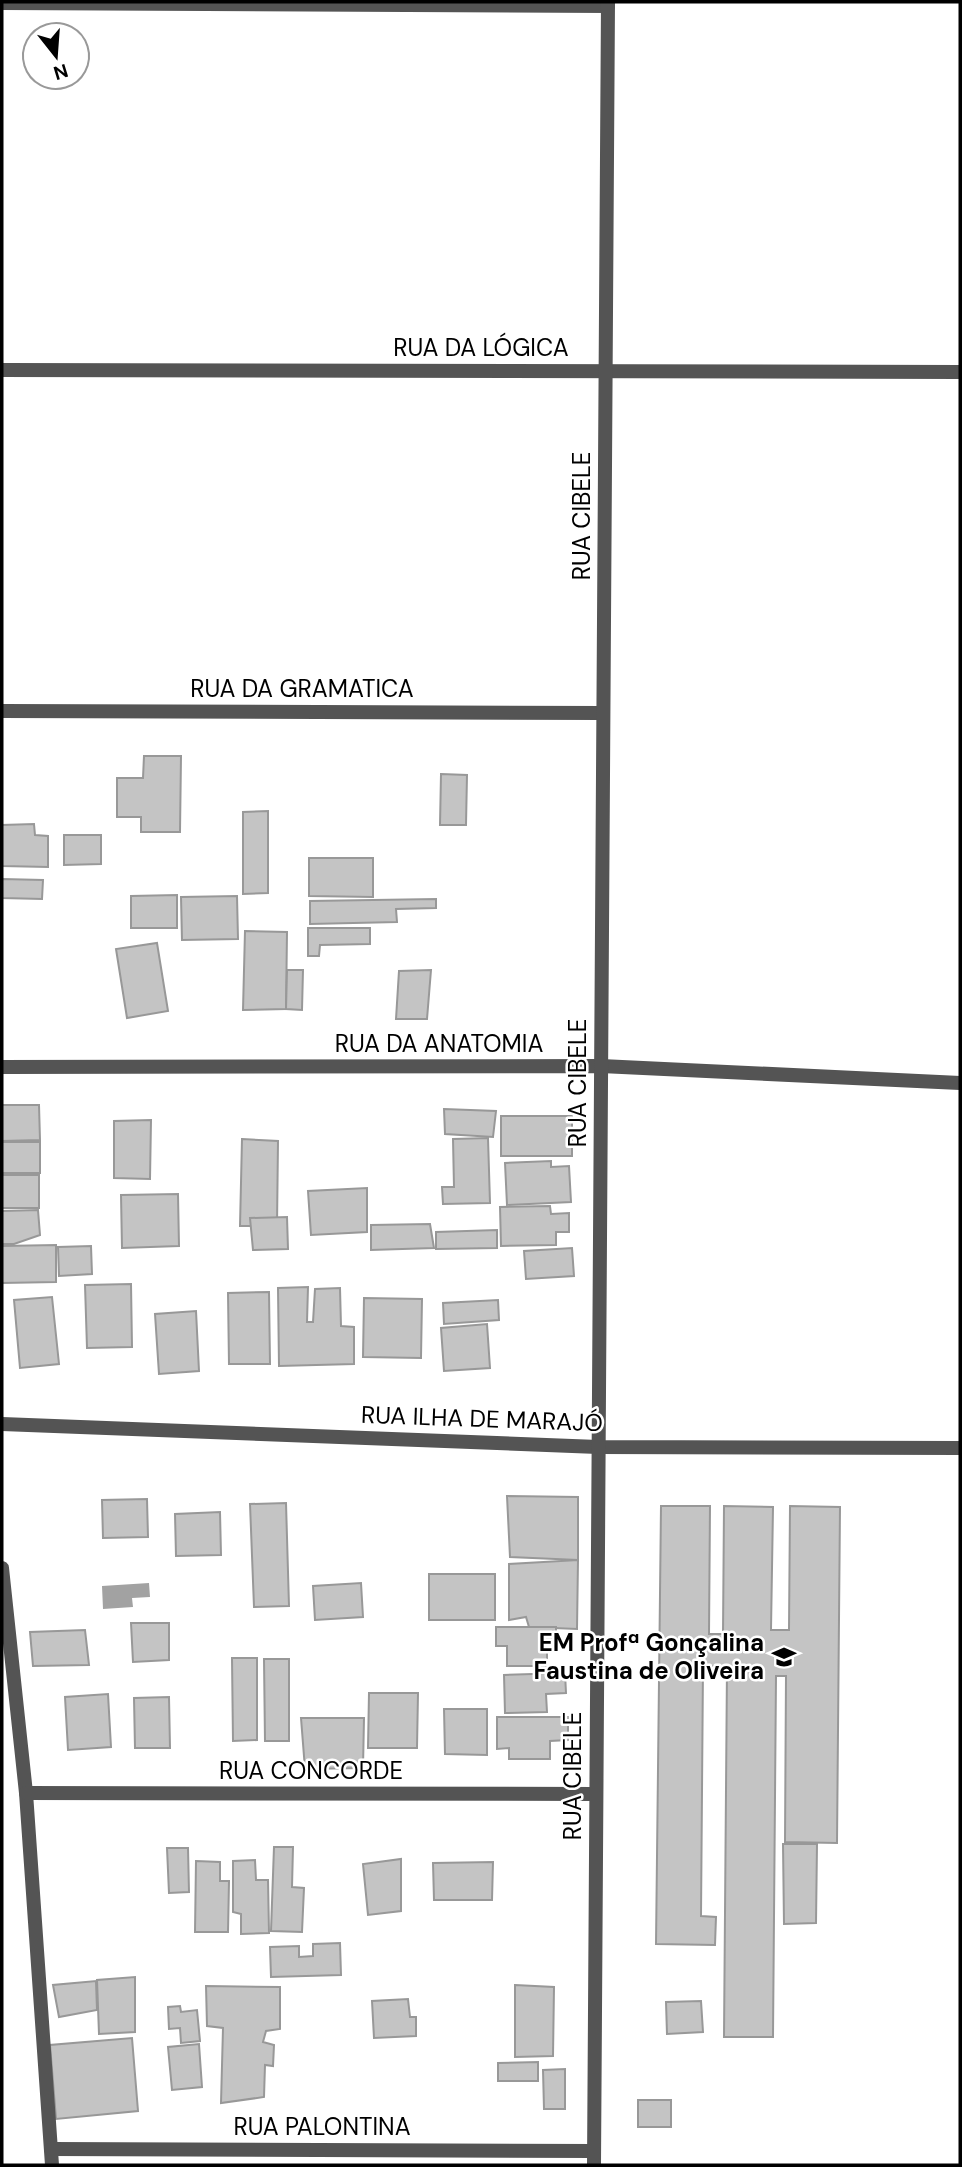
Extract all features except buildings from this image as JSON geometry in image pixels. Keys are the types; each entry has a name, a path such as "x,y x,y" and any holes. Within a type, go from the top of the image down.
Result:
{"street":[{"path":"2,3 608,4"},
{"name":"RUA CIBELE","path":"594,2158 608,4"},
{"name":"RUA DA LÓGICA","path":"2,370 960,372"},
{"name":"RUA DA GRAMATICA","path":"2,711 603,713"},
{"name":"RUA DA ANATOMIA","path":"2,1067 601,1066 960,1083"},
{"name":"RUA ILHA DE MARAJÓ","path":"2,1424 598,1447 960,1448"},
{"path":"2,1568 26,1793 52,2165"},
{"name":"RUA CONCORDE","path":"26,1793 596,1794"},
{"name":"RUA PALONTINA","path":"51,2149 594,2158"}],"shaded area":[{"path":"149,1583 150,1597 132,1598 133,1607 103,1609 102,1586"}],"place":[{"name":"EM Profª Gonçalina Faustina de Oliveira","path":"784,1657"}]}
